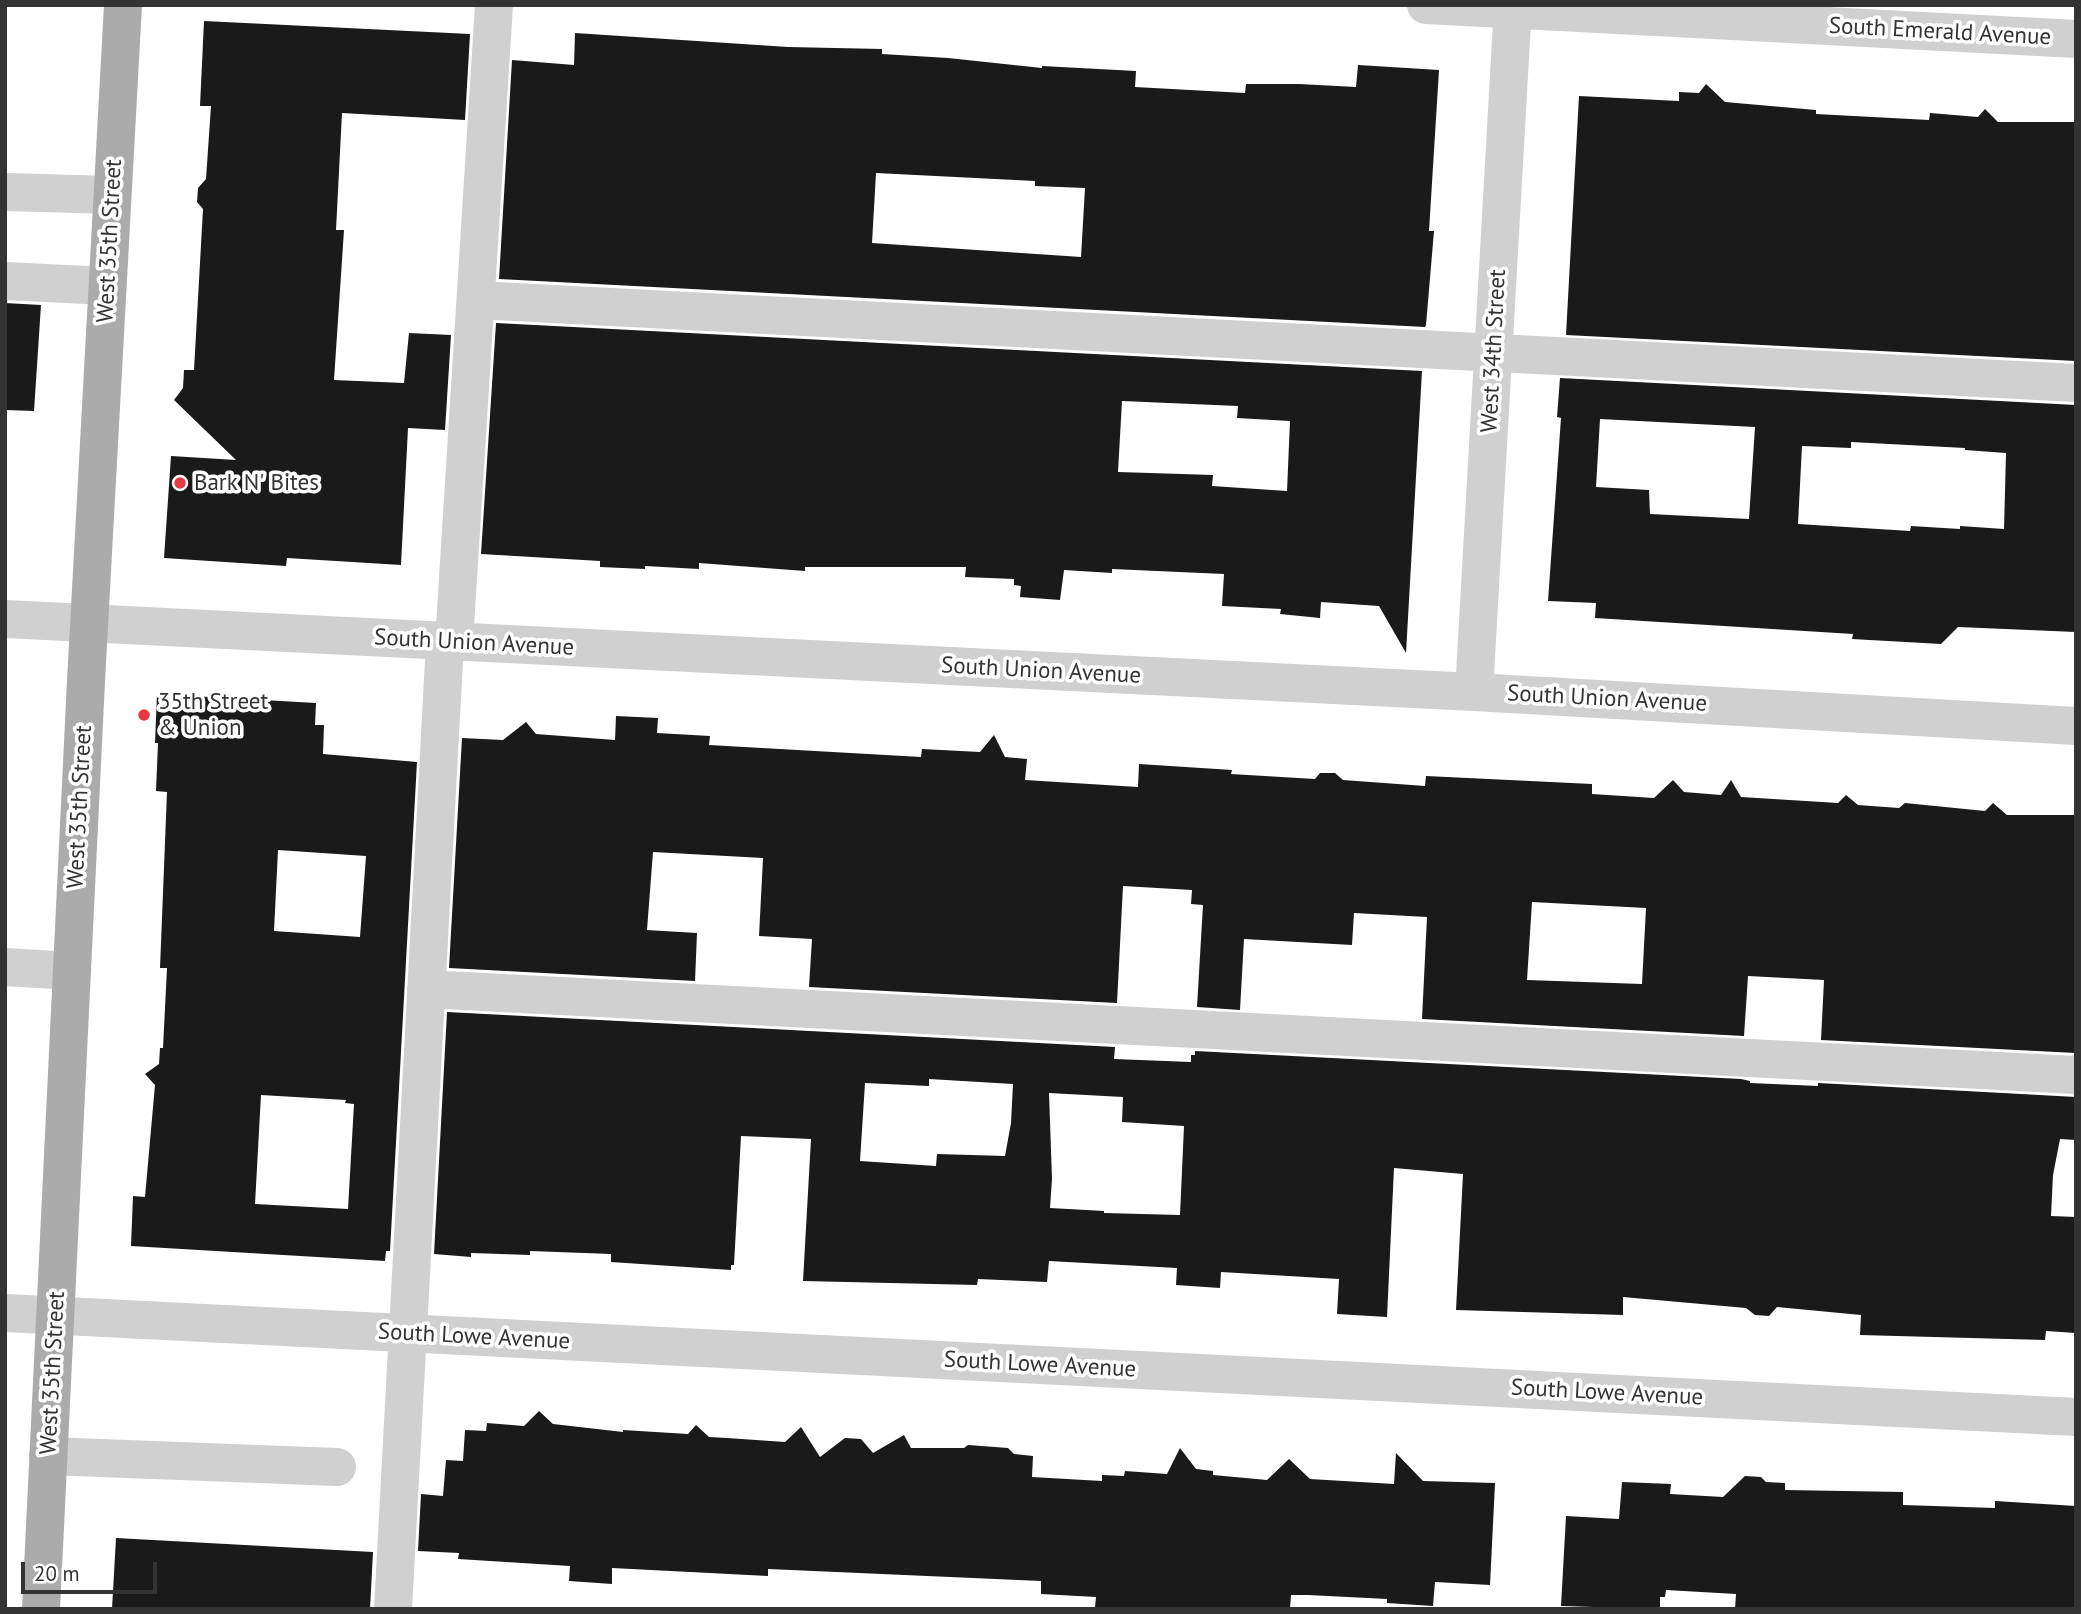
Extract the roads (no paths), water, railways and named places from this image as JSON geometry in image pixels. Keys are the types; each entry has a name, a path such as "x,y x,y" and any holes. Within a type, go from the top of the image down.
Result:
{"main road":[{"name":"West 35th Street","path":"41,1609 89,624 123,5"}],"street":[{"path":"393,1609 426,989 476,300 494,5"},
{"name":"South Emerald Avenue","path":"1426,5 1513,7 2076,39"},
{"name":"West 34th Street","path":"1474,692 1513,7"},
{"path":"5,192 112,195"},
{"path":"5,281 107,286"},
{"path":"476,300 2076,383"},
{"name":"South Union Avenue","path":"5,620 1474,692 2076,726"},
{"path":"5,967 72,971"},
{"path":"426,989 2076,1075"},
{"name":"South Lowe Avenue","path":"5,1312 2076,1417"},
{"path":"48,1456 337,1467"}],"place":[{"name":"Bark N' Bites","path":"180,483"},
{"name":"35th Street & Union","path":"144,715"}]}
